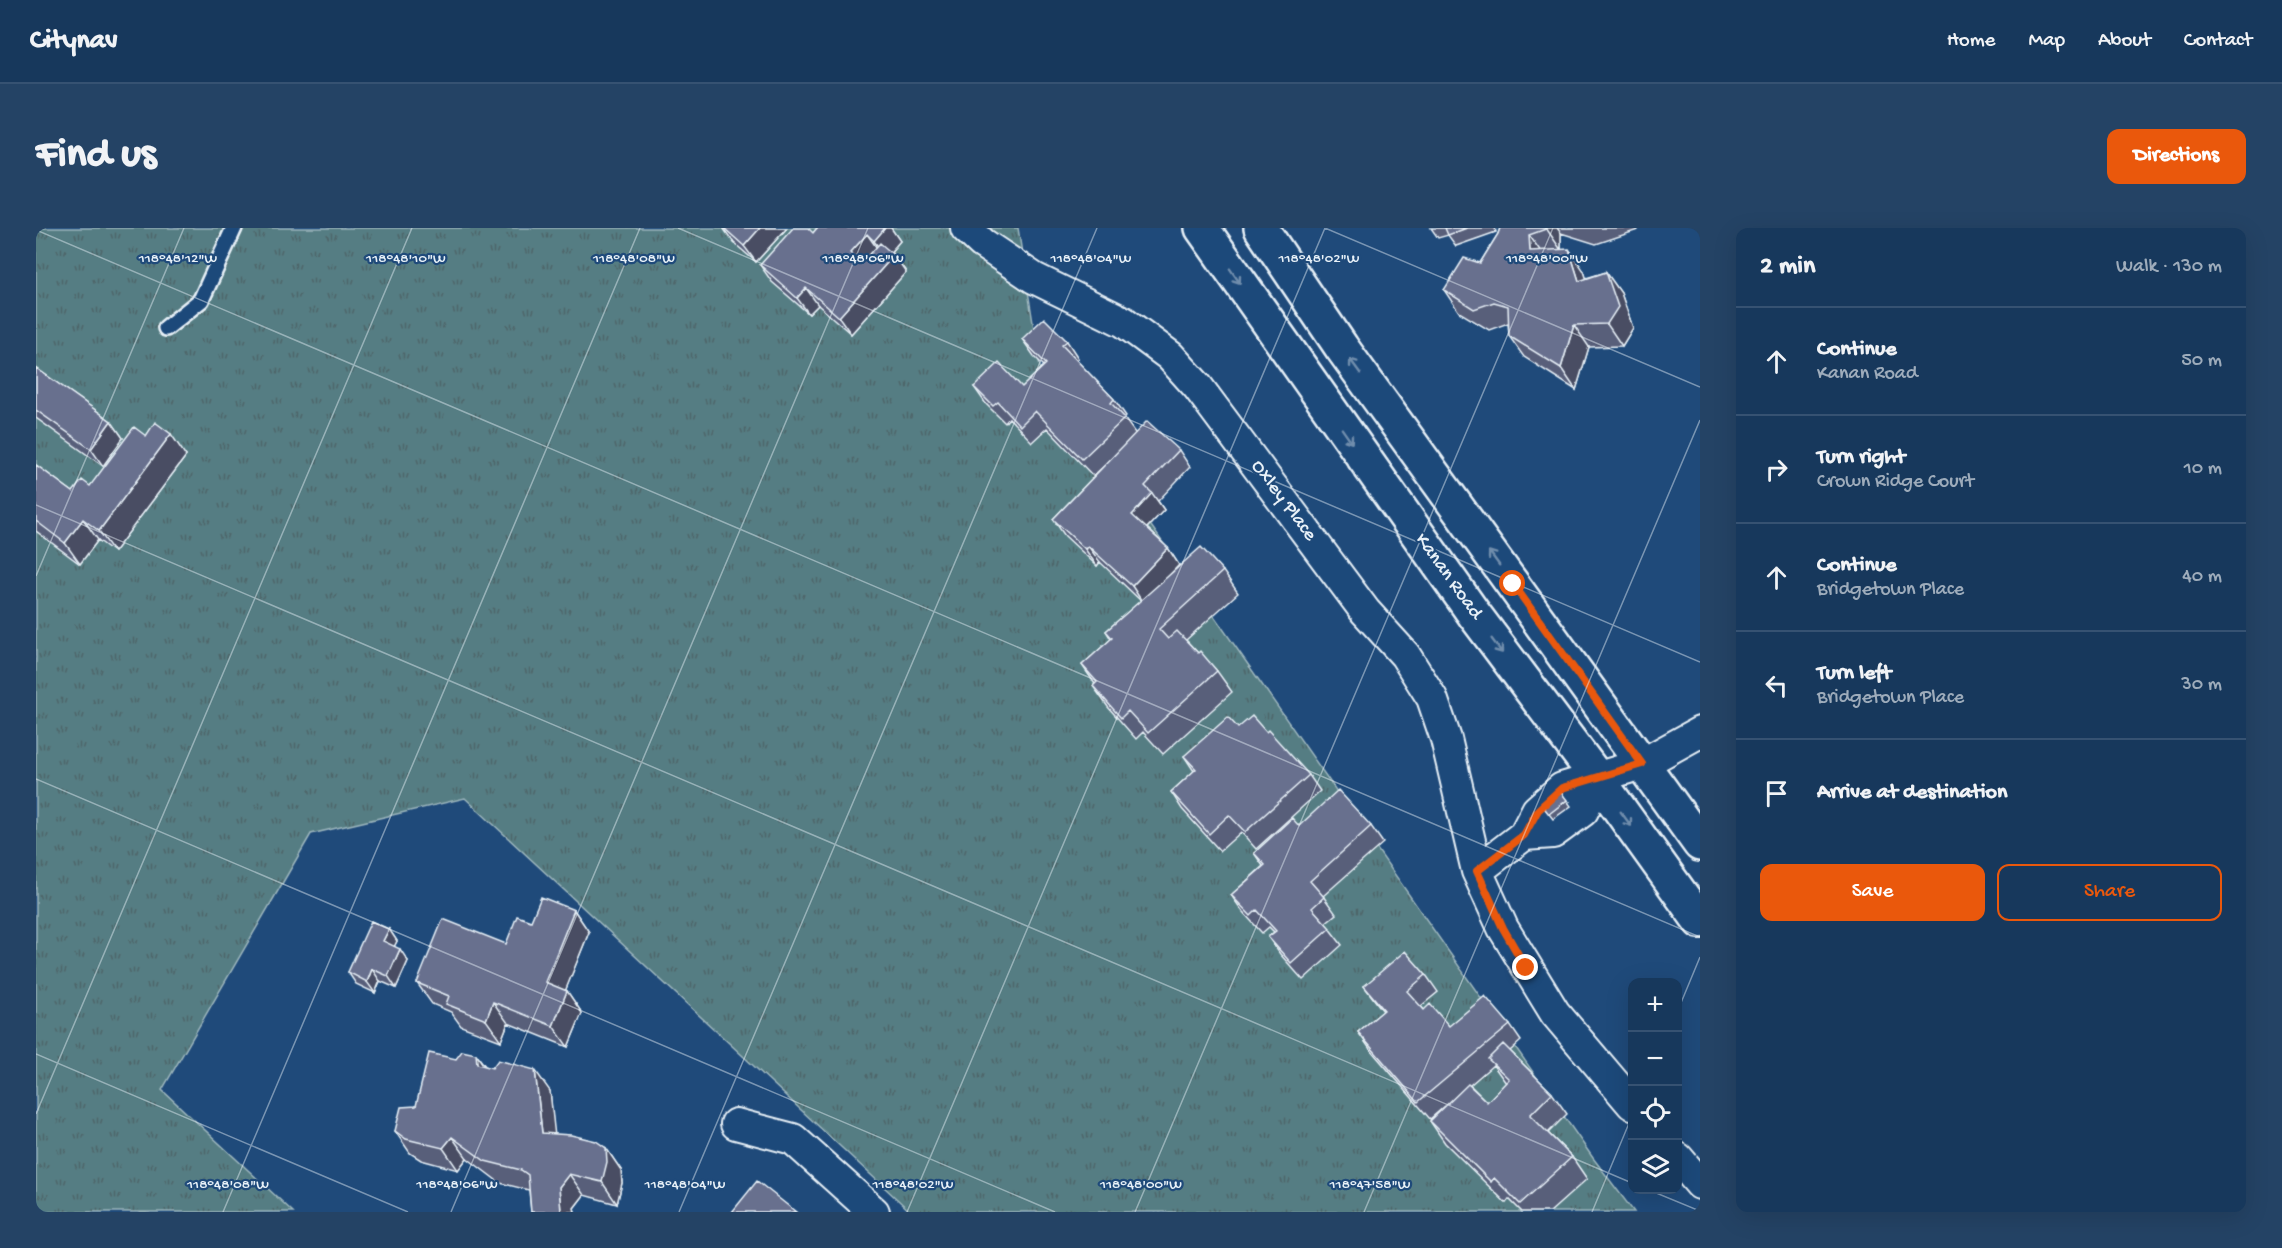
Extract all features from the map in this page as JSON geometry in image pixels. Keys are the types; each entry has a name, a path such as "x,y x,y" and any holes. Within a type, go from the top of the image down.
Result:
{"main road":[{"name":"Kanan Road","path":"1202,228 1474,614 1598,779 1700,921"},
{"path":"1261,228 1342,348 1700,844"}],"street":[{"name":"Oxley Place","path":"966,228 982,243 1034,278 1124,322 1170,356 1198,387 1365,611 1405,655 1432,698 1446,739 1477,871 1503,928 1555,1013 1628,1099"},
{"path":"1477,871 1524,835 1538,810 1562,788 1642,764 1700,732"},
{"path":"736,1124 793,1139 874,1212"},
{"path":"1682,1164 1700,1184"}],"lane":[{"path":"166,328 201,300 234,228"}],"green space":[{"path":"36,228 1018,228 1040,367 1593,1158 1634,1212 911,1212 465,798 311,834 162,1090 293,1212 36,1212"}],"building":[{"path":"724,228 760,228 744,246"},
{"path":"793,228 808,228 813,233 817,228 885,228 874,241 867,234 850,253 862,263 880,243 894,255 839,317 806,288 797,298 760,265"},
{"path":"1445,228 1467,228 1448,235"},
{"path":"1500,228 1546,228 1529,235 1530,251 1569,249 1579,281 1606,272 1618,307 1607,324 1574,325 1561,368 1509,336 1508,306 1494,302 1474,309 1444,290 1464,258 1480,263"},
{"path":"1044,318 1067,341 1062,345 1114,399 1111,403 1125,418 1082,459 1035,411 1020,426 998,402 993,406 974,387 999,363 1022,387 1046,364 1022,339"},
{"path":"36,368 111,421 91,449 36,410"},
{"path":"1147,421 1179,450 1145,486 1152,493 1132,515 1168,548 1132,586 1088,546 1085,549 1053,519"},
{"path":"155,422 171,434 99,531 83,519 65,543 36,521 36,465 73,492 82,480 90,486 134,427 146,436"},
{"path":"1201,547 1223,571 1159,629 1168,639 1177,631 1198,653 1200,651 1217,671 1148,733 1128,711 1121,718 1093,686 1097,682 1082,665 1112,638 1106,631"},
{"path":"1252,716 1309,775 1245,832 1229,815 1209,834 1171,792 1196,769 1184,756 1228,717 1238,728"},
{"path":"1338,790 1371,826 1310,881 1324,897 1312,908 1330,928 1291,963 1268,937 1276,931 1257,910 1251,916 1231,895 1265,865 1254,853 1292,818 1299,826"},
{"path":"1560,791 1567,800 1549,814 1542,805"},
{"path":"541,897 574,910 545,982 567,991 553,1026 493,1002 486,1020 446,1004 449,996 417,983 443,919 506,944 517,916 531,921"},
{"path":"371,921 389,929 383,941 400,949 388,976 372,969 367,982 348,972"},
{"path":"1405,951 1426,975 1407,991 1424,1010 1430,1004 1449,1026 1485,996 1510,1025 1418,1102 1358,1032 1384,1010 1364,986"},
{"path":"1503,1044 1552,1093 1530,1115 1572,1157 1520,1204 1494,1178 1491,1182 1430,1121 1468,1084 1487,1102 1509,1079 1488,1059"},
{"path":"462,1051 476,1054 477,1064 492,1068 498,1060 535,1070 542,1133 571,1135 596,1141 606,1148 607,1162 602,1182 569,1174 559,1187 561,1212 531,1212 528,1175 521,1170 485,1161 452,1137 443,1148 406,1139 395,1131 401,1107 416,1106 429,1053 456,1059"},
{"path":"757,1181 796,1212 732,1212"}],"route":[{"path":"1513,584 1642,764 1562,788 1538,810 1524,835 1477,871 1503,928 1526,968"}]}
